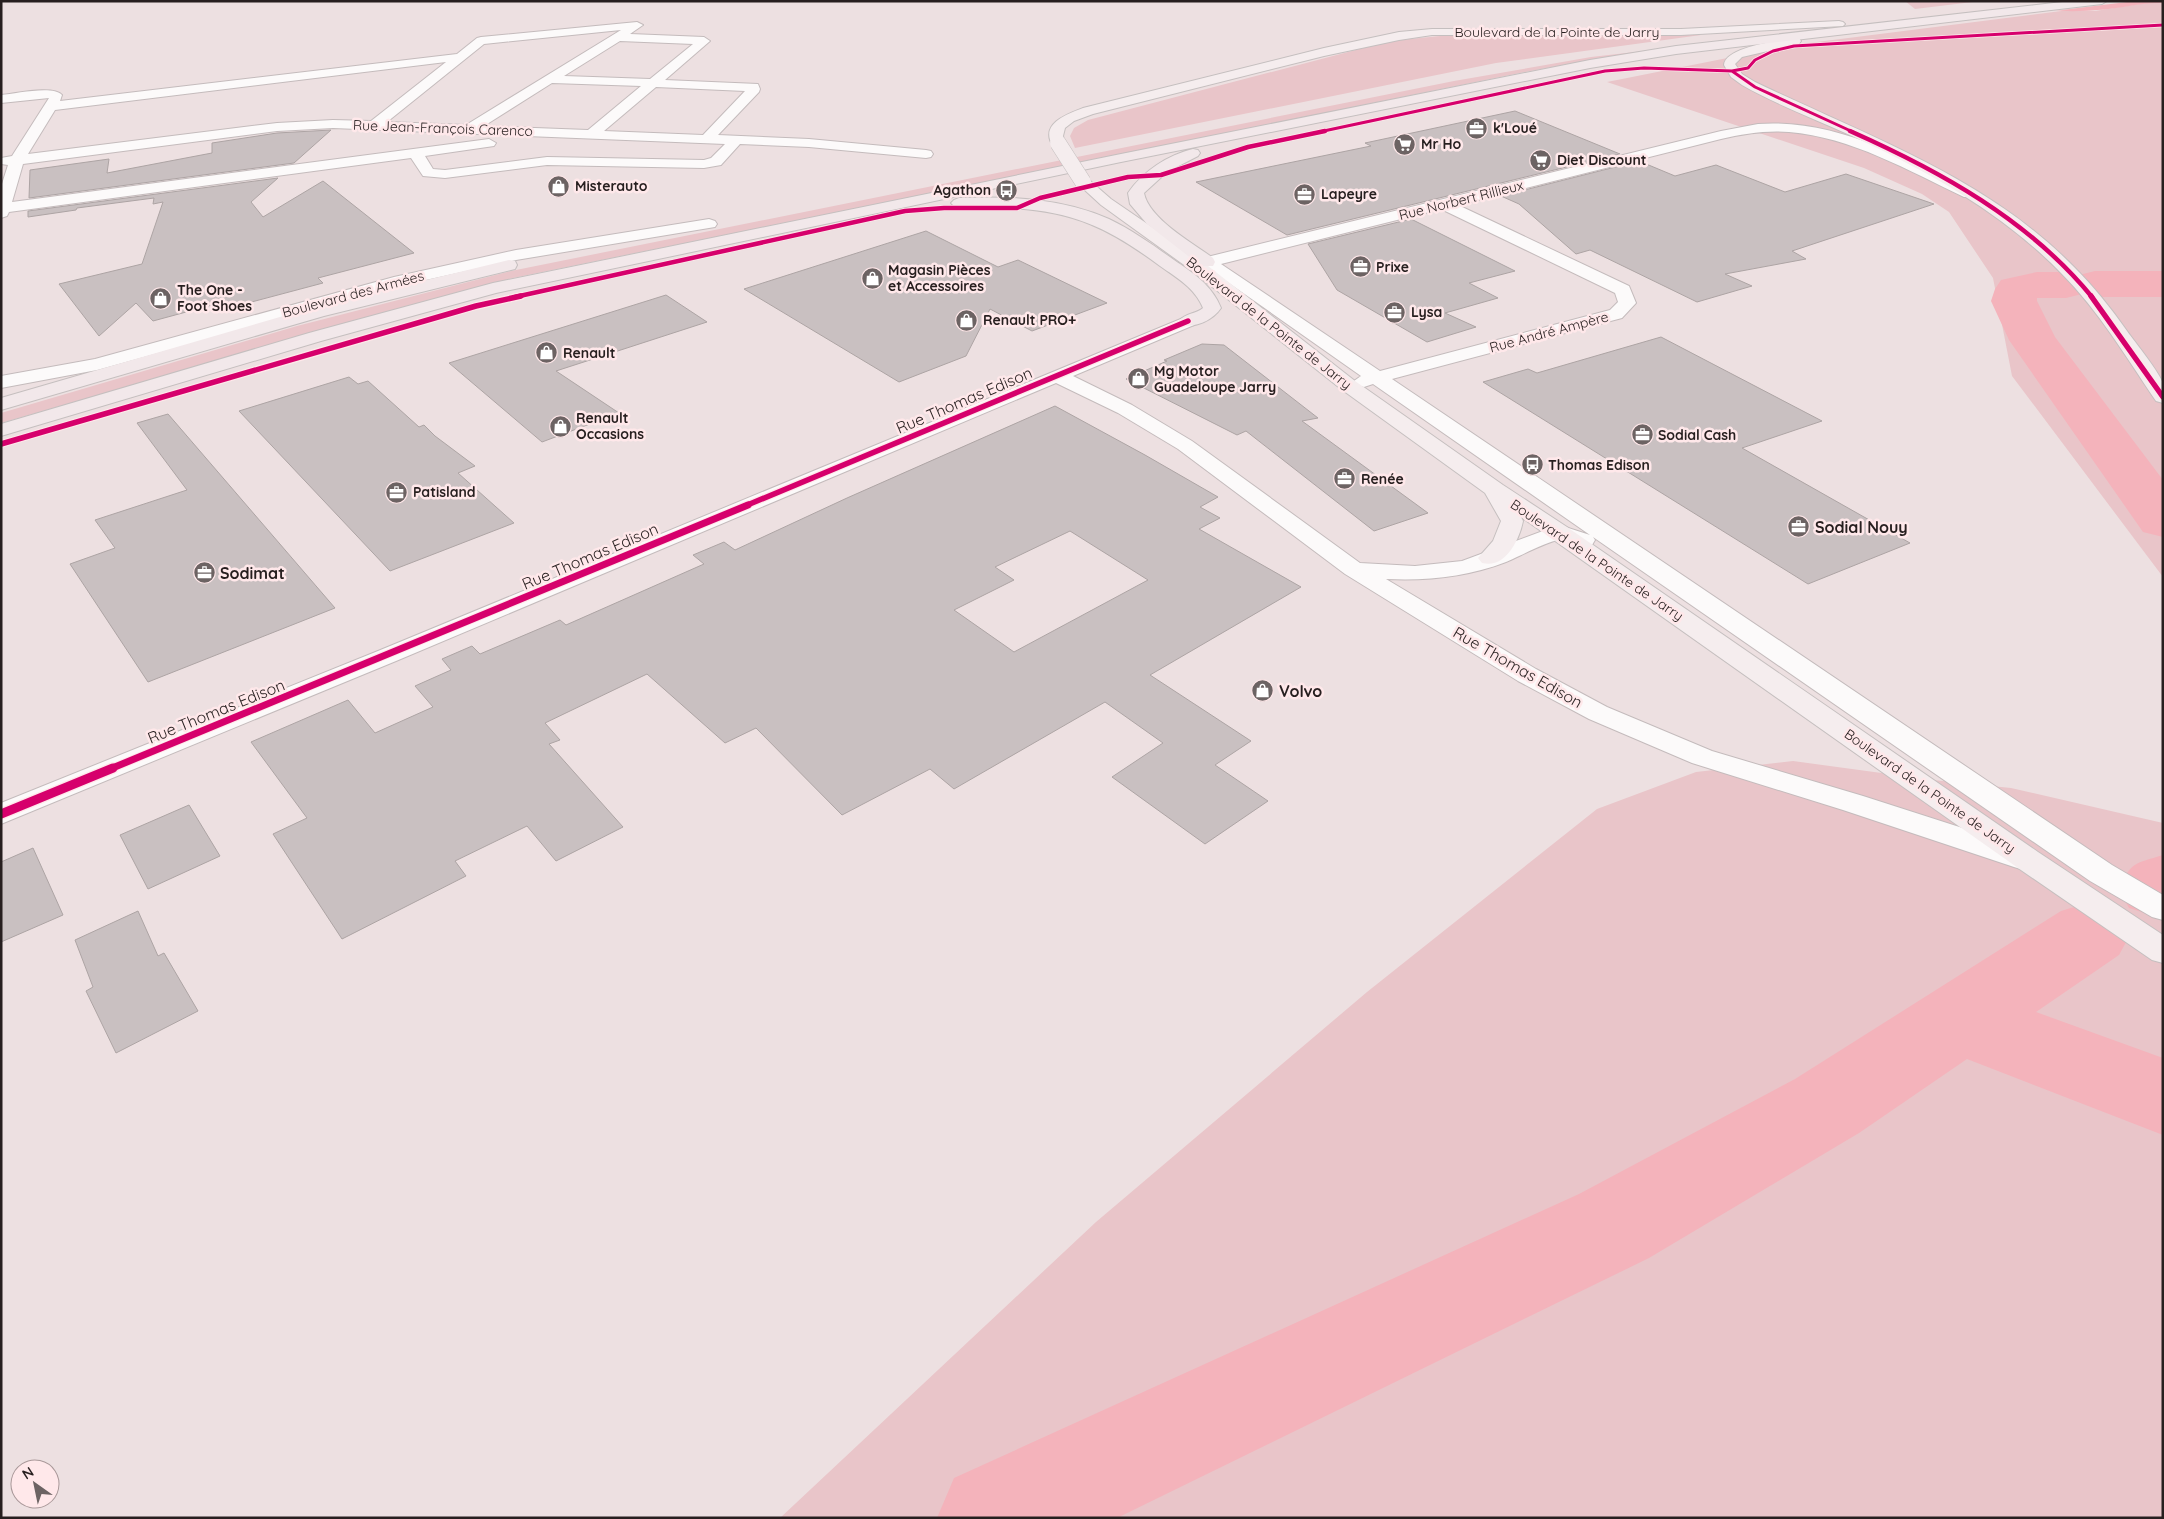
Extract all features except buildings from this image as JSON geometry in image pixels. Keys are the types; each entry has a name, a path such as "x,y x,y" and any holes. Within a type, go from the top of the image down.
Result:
{"highway":[{"path":"1542,60 2013,1"},
{"path":"1681,32 1843,20 2029,1"},
{"path":"1,430 305,340 493,288 1421,97 1657,53 2102,1"},
{"path":"1207,262 1153,221 1138,204 1136,192 1149,176 1170,163 1210,146 1333,120 1421,97"},
{"path":"1055,150 1080,150"},
{"path":"883,208 963,202 993,203 1063,209 1091,217 1135,240 1179,271 1209,297 1212,308 1207,314 1188,321"},
{"path":"1,404 417,286 728,221"}],"main road":[{"name":"Boulevard de la Pointe de Jarry","path":"1839,24 1681,32 1566,30 1432,32 1371,41 1066,119 1059,124 1056,131 1055,150 1083,182 1106,202 1197,266 1348,385 1495,490 1559,532 2028,860 2163,951"},
{"path":"1872,28 1759,48 1738,54 1729,63 1732,71 1740,79 1924,166 2012,222 2052,255 2111,320 2163,397"},
{"path":"1490,558 1504,546 1510,534 1512,521 1495,490"}],"street":[{"path":"375,125 481,42 637,25 469,129"},
{"path":"592,134 704,41 618,36"},
{"path":"51,106 460,58"},
{"path":"550,78 753,87 754,89 708,138"},
{"path":"1,99 51,94 56,97 17,160 2,210 561,133"},
{"name":"Rue Jean-François Carenco","path":"1,162 277,126 333,124 819,143 926,154"},
{"name":"Rue Norbert Rillieux","path":"1207,262 1742,131 1764,128 1797,130 1830,136 1864,148 1970,194"},
{"path":"415,152 428,173 445,174 548,161 704,164 716,162 736,140"},
{"name":"Rue André Ampère","path":"1348,385 1616,314 1627,303 1623,290 1444,204"},
{"name":"Boulevard des Armées","path":"1,382 97,364 400,281 516,255 709,224"},
{"name":"Boulevard de la Pointe de Jarry","path":"1207,262 2101,873 2163,909"},
{"name":"Rue Thomas Edison","path":"1,814 387,656 1188,321"},
{"name":"Rue Thomas Edison","path":"1057,376 1125,409 1185,445 1354,569 1527,674 1607,717 1702,757 1853,803 2028,860"},
{"path":"1354,569 1416,573 1452,570 1559,532 1646,561"}],"shaded area":[{"path":"1905,1 1981,1 1915,9"},
{"path":"2000,1 2163,1 2163,3 2073,11 2035,9"},
{"path":"2153,2 2163,3 2163,577 2012,376 1993,278 1949,212 1922,194 1864,168 1607,82 1793,45 2069,10 2095,11"},
{"path":"1450,35 1701,35 1496,63 1075,148 1070,136 1074,128 1088,120 1390,41"},
{"path":"1670,48 1520,73 513,278 419,303 1,423 1,413 297,326 511,271 1454,81 1591,57"},
{"path":"1793,761 1933,780 2011,788 2163,823 2163,1518 780,1518 1096,1222 1367,992 1597,809 1696,772"}],"pier":[{"path":"1997,1 2135,1 2046,12 2025,11 1999,4"}],"waterway":[{"path":"2095,284 2163,284"},
{"path":"2066,285 2037,285 2017,289 2014,301 2033,340 2163,520"},
{"path":"2157,888 2163,884"},
{"path":"994,1518 1614,1226 1827,1106 2090,933"},
{"path":"1960,1020 2163,1097"}],"cycle path":[{"path":"1,444 476,306 905,211 944,208 1017,208 1040,198 1104,182 1128,177 1161,175 1248,147 1605,71 1644,68 1732,71 1748,68 1755,60 1773,51 1805,45 2163,25"},
{"path":"1732,71 1755,87 1877,143 1946,179 2012,221 2052,254 2084,287 2112,322 2163,397"},
{"path":"1,814 387,656 1188,321"}],"place":[{"name":"k'Loué","path":"1477,128"},
{"name":"Mr Ho","path":"1405,144"},
{"name":"Diet Discount","path":"1541,160"},
{"name":"Misterauto","path":"559,186"},
{"name":"Agathon","path":"1007,190"},
{"name":"Lapeyre","path":"1305,194"},
{"name":"Prixe","path":"1360,267"},
{"name":"Magasin Pièces et Accessoires","path":"872,278"},
{"name":"The One - Foot Shoes","path":"161,298"},
{"name":"Lysa","path":"1395,312"},
{"name":"Renault PRO+","path":"967,320"},
{"name":"Renault","path":"547,353"},
{"name":"Mg Motor Guadeloupe Jarry","path":"1138,379"},
{"name":"Renault Occasions","path":"560,426"},
{"name":"Sodial Cash","path":"1642,435"},
{"name":"Thomas Edison","path":"1532,465"},
{"name":"Renée","path":"1345,479"},
{"name":"Patisland","path":"397,492"},
{"name":"Sodial Nouy","path":"1799,527"},
{"name":"Sodimat","path":"204,573"},
{"name":"Volvo","path":"1263,691"}]}
